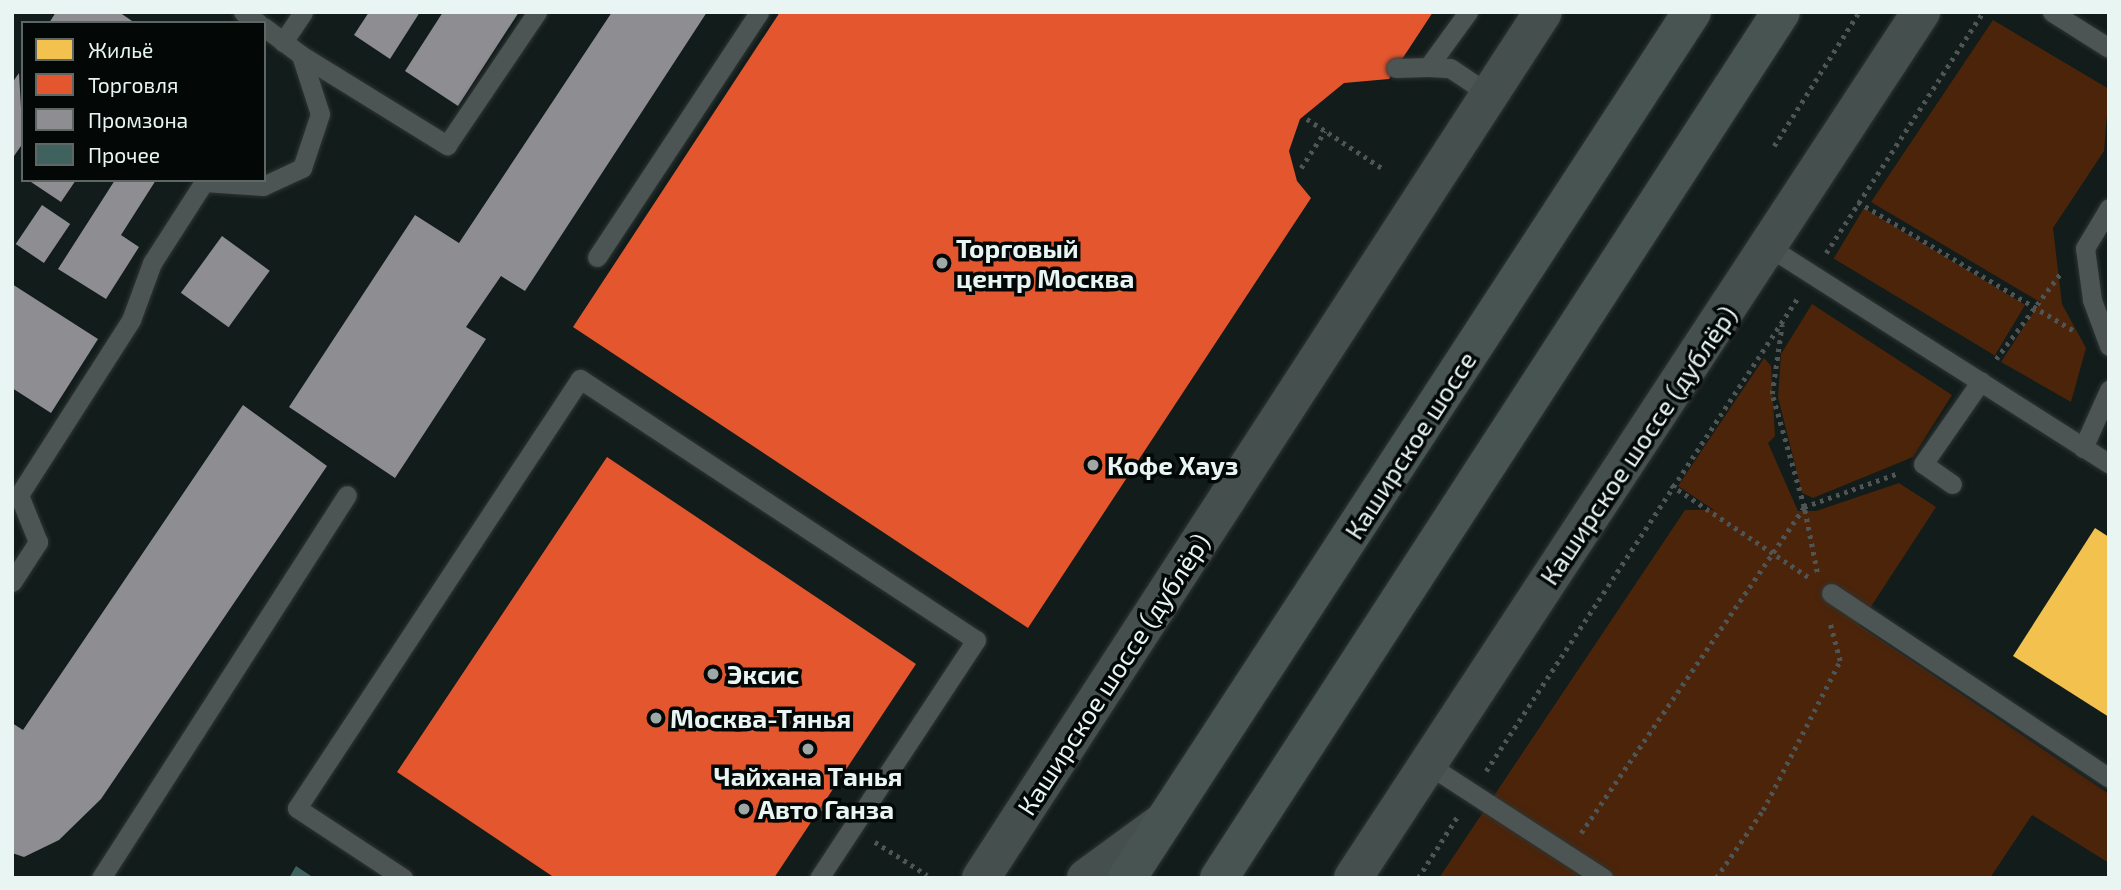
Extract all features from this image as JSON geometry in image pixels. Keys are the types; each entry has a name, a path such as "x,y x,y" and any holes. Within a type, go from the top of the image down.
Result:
{"main road":[{"name":"Каширское шоссе (дублёр)","path":"981,878 1543,12"},
{"name":"Каширское шоссе","path":"1127,878 1692,12"},
{"path":"1219,878 1781,12"},
{"name":"Каширское шоссе (дублёр)","path":"1353,878 1921,12"},
{"path":"1086,878 1165,820"}],"lane":[{"path":"283,42 303,12"},
{"path":"266,29 300,55 447,145 537,12"},
{"path":"597,257 759,12"},
{"path":"1428,67 1468,12"},
{"path":"2052,12 2109,48"},
{"path":"12,582 38,542 19,495 131,320 152,263 204,182 263,186 302,168 320,114 300,55"},
{"path":"1396,68 1450,68 1489,94"},
{"path":"2109,208 2085,247 2092,300 2109,346"},
{"path":"1769,247 1810,278 1986,373 2083,448 2109,464"},
{"path":"1952,484 1923,464 1986,373"},
{"path":"402,878 297,808 580,379 976,640 818,878"},
{"path":"2083,448 2109,390"},
{"path":"100,878 347,495"},
{"path":"1826,589 2109,778"},
{"path":"1427,764 1603,878"}],"path":[{"path":"1774,146 1858,12"},
{"path":"1418,878 1671,485 1782,324 1858,202 1983,12"},
{"path":"1307,119 1385,170"},
{"path":"1301,168 1325,131"},
{"path":"1858,202 2087,338"},
{"path":"1986,373 2031,306 2085,247"},
{"path":"1716,878 1763,810 1840,661 1826,589 1772,394 1782,324"},
{"path":"1567,853 1804,507 1923,464"},
{"path":"1671,485 1826,589"},
{"path":"863,834 927,875"}],"shaded area":[{"path":"1993,20 2109,89 2104,151 2053,228 2062,304 2086,348 2071,402 2001,362 2040,302 1871,202"},
{"path":"1864,208 2025,305 1995,355 1834,259"},
{"path":"1812,304 1952,395 1913,457 1813,498 1802,493 1778,397 1781,354"},
{"path":"1764,358 1771,366 1775,436 1768,443 1798,511 1816,511 1899,483 1936,507 1859,625 2109,794 2109,863 2032,815 1990,878 1439,878 1685,510 1714,510 1678,486"}],"building: Жильё":[{"path":"2095,528 2109,537 2109,717 2013,656"}],"building: Торговля":[{"name":"Торговый центр Москва","path":"780,12 1433,12 1389,79 1344,83 1300,119 1289,151 1297,181 1311,198 1028,628 573,327"},
{"name":"Москва-Тянья","path":"607,457 916,664 774,878 555,878 397,772"}],"building: Промзона":[{"path":"56,12 119,12 132,21 50,21"},
{"path":"369,12 420,12 390,59 354,35"},
{"path":"443,12 519,12 458,106 405,71"},
{"path":"612,12 707,12 525,291 501,276 466,327 486,339 395,478 289,407 415,215 459,243"},
{"path":"19,73 21,146 12,159 12,83"},
{"path":"31,182 75,182 61,202"},
{"path":"114,182 155,182 121,235 139,247 106,299 58,269"},
{"path":"42,205 70,224 44,263 16,244"},
{"path":"222,236 270,271 229,327 181,293"},
{"path":"12,284 98,339 51,413 12,388"},
{"path":"243,405 327,466 101,799 59,840 24,857 12,853 12,723 23,730"}],"building: Прочее":[{"path":"296,866 314,878 289,878"}],"place":[{"name":"Торговый центр Москва","path":"942,263"},
{"name":"Кофе Хауз","path":"1093,465"},
{"name":"Эксис","path":"713,674"},
{"name":"Москва-Тянья","path":"656,718"},
{"name":"Чайхана Танья","path":"808,749"},
{"name":"Авто Ганза","path":"744,809"}]}
